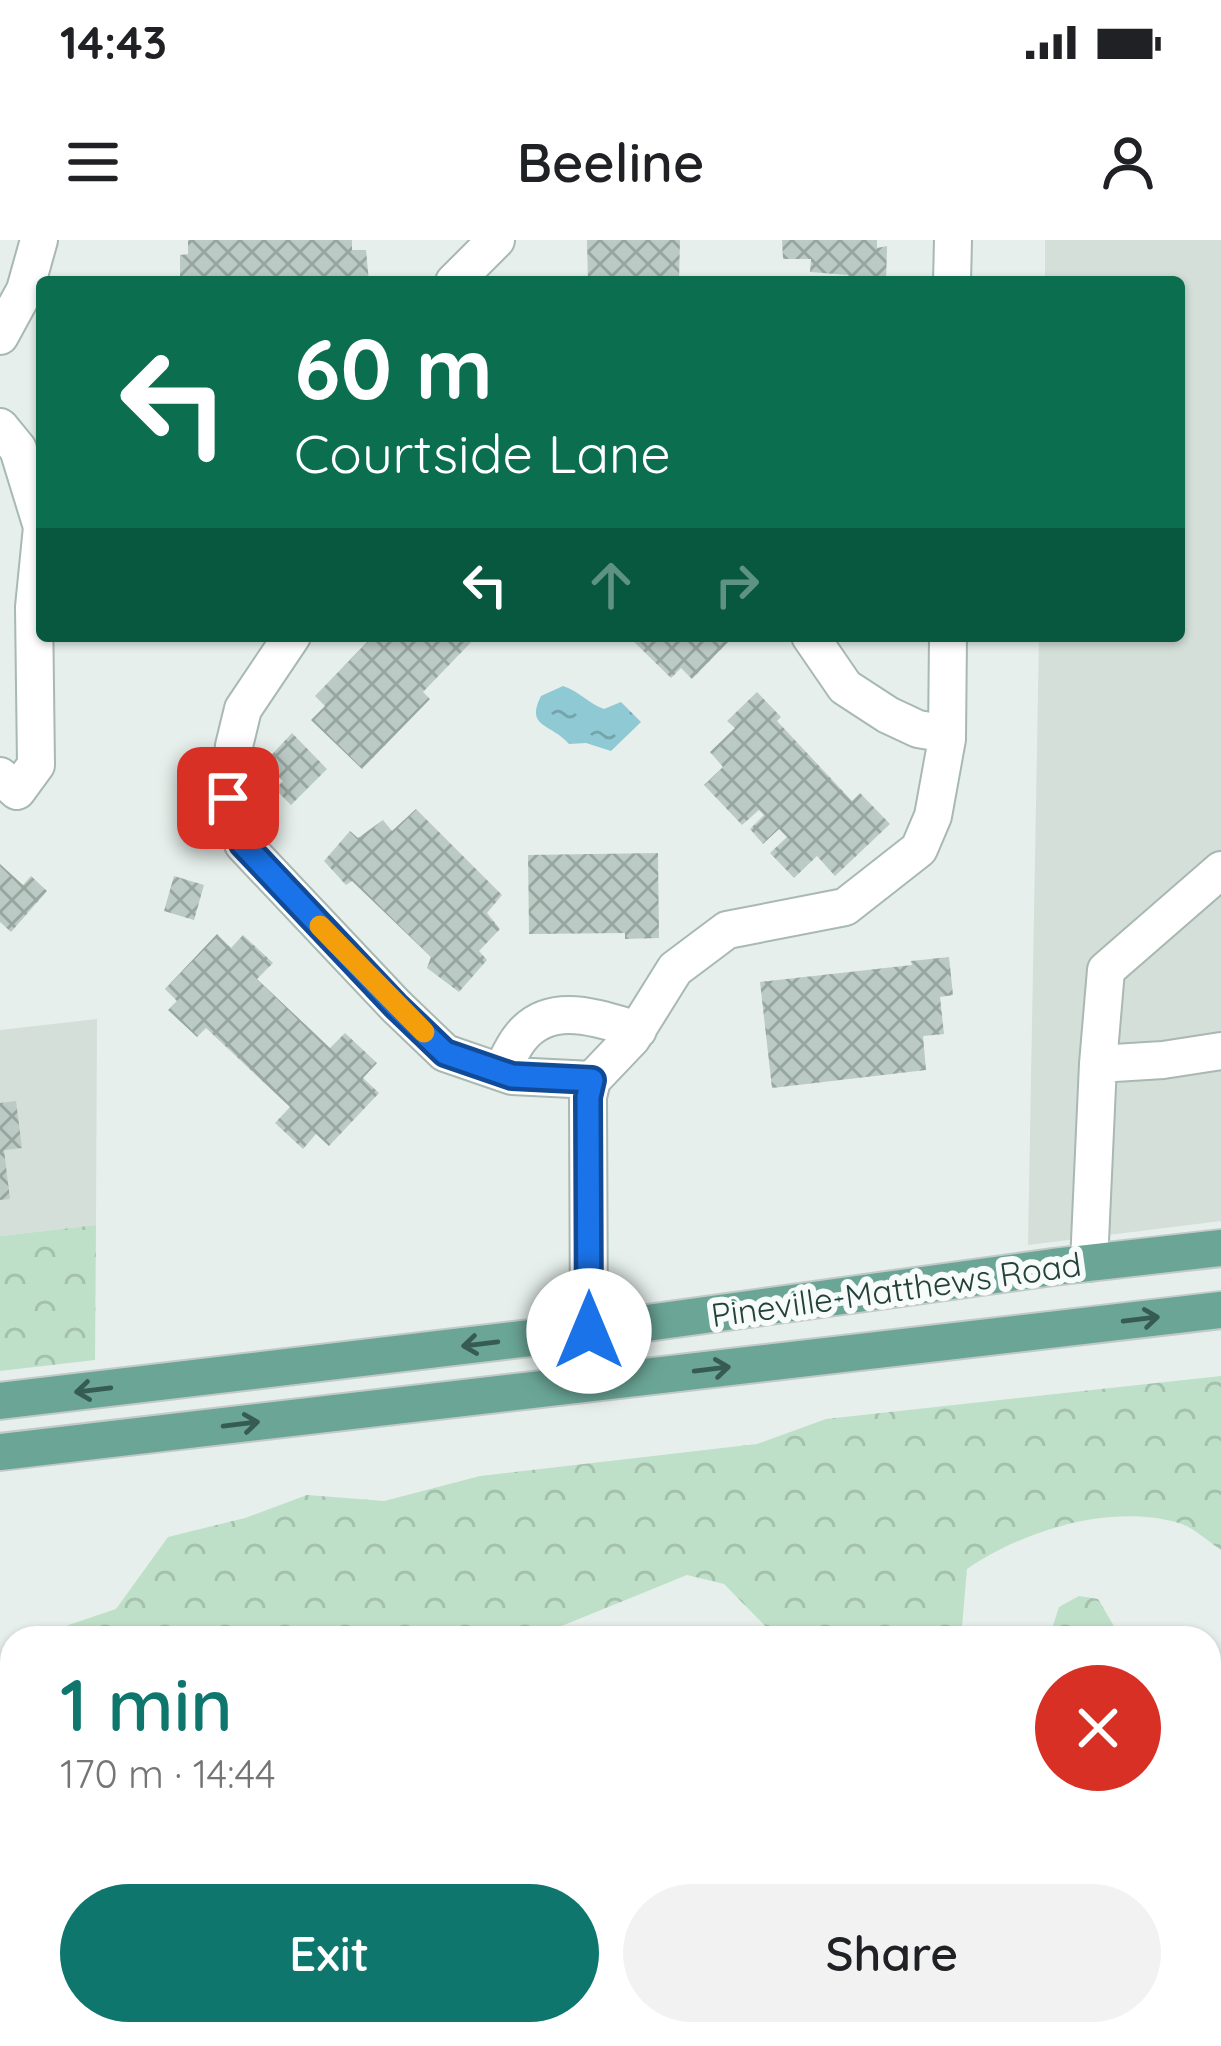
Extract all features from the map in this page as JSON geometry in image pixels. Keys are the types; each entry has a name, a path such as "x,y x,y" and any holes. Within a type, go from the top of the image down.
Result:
{"main road":[{"name":"Pineville-Matthews Road","path":"0,1401 589,1331 1221,1248"},
{"path":"1056,1329 1071,1265"},
{"name":"Pineville-Matthews Road","path":"0,1452 1221,1310"}],"street":[{"path":"0,336 25,290 39,240"},
{"path":"460,276 496,240"},
{"path":"952,276 953,240"},
{"path":"0,427 18,449 36,508"},
{"path":"0,776 17,791 36,765 36,588"},
{"path":"288,642 243,709 238,727 228,798 243,844 445,1053 512,1076 592,1080"},
{"path":"814,642 845,687 918,729 947,734"},
{"path":"589,1331 588,1097 592,1080 638,1030 675,969 727,930 845,907 919,849 933,815 947,734 948,642"},
{"path":"1071,1265 1106,970 1221,870"},
{"path":"501,1072 521,1035 545,1019 583,1014 638,1030"},
{"path":"1098,1064 1221,1051"}],"shaded area":[{"path":"1045,240 1221,240 1221,1221 1028,1245 1039,642 1185,642 1185,276 1045,276"},
{"path":"97,1019 96,1225 0,1236 0,1030"}],"green space":[{"path":"96,1225 95,1360 0,1371 0,1236"},
{"path":"1221,1376 1221,1550 1187,1526 1155,1518 1099,1518 1042,1532 967,1569 962,1626 765,1626 724,1584 687,1575 562,1626 66,1626 116,1609 168,1537 245,1518 307,1495 384,1501 480,1476 757,1444 826,1419"},
{"path":"1079,1596 1098,1599 1114,1626 1053,1626 1059,1607"}],"water":[{"path":"563,686 604,709 621,702 641,722 611,751 586,743 569,744 536,714 541,696"}],"building":[{"path":"188,240 352,240 352,250 366,250 368,276 180,276 180,255 188,254"},
{"path":"587,240 680,240 679,276 588,276"},
{"path":"782,240 877,240 877,248 887,246 886,276 810,272 811,259 783,259"},
{"path":"367,642 471,642 423,692 430,699 362,769 311,720 325,706 315,696"},
{"path":"634,642 728,642 692,679 681,668 671,678"},
{"path":"757,692 781,717 777,721 852,801 860,793 890,824 835,876 817,856 794,878 770,853 787,837 779,829 763,844 750,829 764,815 759,810 742,825 704,785 723,767 710,752 735,728 727,721"},
{"path":"292,733 327,769 291,805 275,789 283,781 263,764"},
{"path":"416,809 502,895 487,913 500,929 479,951 487,960 459,992 427,968 431,957 352,881 346,885 324,861 350,831 358,838 383,820 392,831"},
{"path":"658,853 659,938 625,939 625,933 529,934 528,855"},
{"path":"0,864 23,885 31,876 47,891 11,932 0,922"},
{"path":"174,876 204,885 194,920 164,911"},
{"path":"217,934 231,948 243,935 273,963 257,979 330,1048 345,1033 377,1063 363,1078 379,1093 329,1146 316,1134 303,1149 275,1123 290,1107 206,1028 197,1037 168,1010 177,1001 165,989"},
{"path":"949,957 953,995 940,997 944,1034 923,1036 926,1070 772,1088 760,982"},
{"path":"16,1101 22,1148 4,1150 10,1199 0,1200 0,1103"}],"slow traffic":[{"path":"320,926 424,1032"}],"route":[{"path":"228,798 243,844 445,1053 512,1076 592,1080 588,1097 589,1331"}]}
